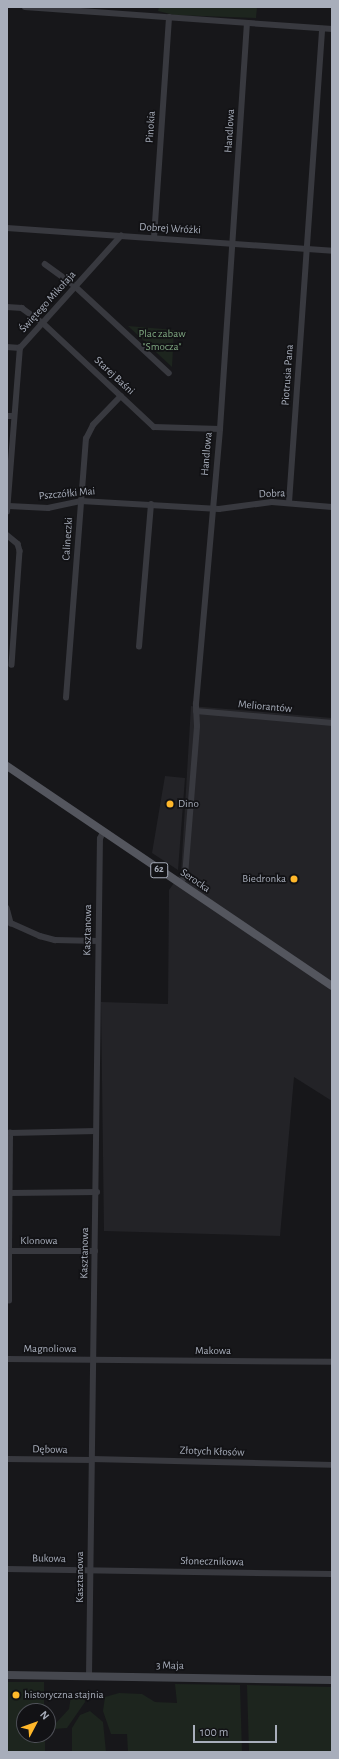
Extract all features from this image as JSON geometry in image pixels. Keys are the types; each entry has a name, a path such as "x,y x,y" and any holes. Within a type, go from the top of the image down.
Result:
{"main road":[{"name":"Serocka","path":"7,767 332,986"}],"street":[{"path":"25,7 332,29"},
{"name":"Pinokia","path":"154,238 169,18"},
{"name":"Handlowa","path":"180,884 185,876 196,711 220,429 247,24"},
{"name":"Piotrusia Pana","path":"289,503 322,29"},
{"name":"Dobrej Wróżki","path":"7,228 233,242 332,251"},
{"name":"Świętego Mikołaja","path":"7,512 9,506 14,416 20,348 121,236"},
{"path":"45,264 75,286 170,373"},
{"name":"Starej Baśni","path":"7,306 22,308 43,323 154,427 220,429"},
{"path":"7,347 20,348"},
{"name":"Calineczki","path":"66,698 81,501 89,431 121,396"},
{"path":"7,416 14,416"},
{"name":"Pszczółki Mai","path":"9,506 48,508 81,501 212,509"},
{"name":"Dobra","path":"212,509 289,503 332,508"},
{"path":"139,647 151,505"},
{"path":"7,535 18,544 20,551 12,665"},
{"name":"Meliorantów","path":"196,711 332,723"},
{"name":"Kasztanowa","path":"89,1676 91,1570 89,1515 92,1460 97,1192 96,1131 98,941 100,839 103,832"},
{"path":"7,908 11,923 40,936 55,940 98,941"},
{"path":"9,1251 10,1133 96,1131"},
{"path":"10,1193 97,1192"},
{"name":"Klonowa","path":"10,1301 9,1251 95,1251"},
{"name":"Magnoliowa","path":"7,1359 93,1359"},
{"name":"Makowa","path":"93,1359 332,1362"},
{"name":"Dębowa","path":"7,1459 92,1460"},
{"name":"Złotych Kłosów","path":"92,1460 332,1465"},
{"name":"Bukowa","path":"7,1569 91,1570"},
{"name":"Słonecznikowa","path":"91,1570 332,1574"},
{"path":"332,1670 332,1680"},
{"name":"3 Maja","path":"7,1675 332,1680"}],"shaded area":[{"path":"191,706 332,718 332,1101 294,1077 280,1236 104,1231 101,1002 168,1004 169,890 181,873"},
{"path":"165,776 185,778 178,870 152,853"}],"green space":[{"path":"159,7 257,7 256,18 174,15 158,11"},
{"name":"Plac zabaw \"Smocza\"","path":"128,326 174,330 172,367"},
{"path":"7,1682 44,1682 44,1703 16,1703 16,1743 45,1743 45,1752 7,1752"},
{"path":"175,1684 240,1685 242,1752 128,1752 127,1734 111,1734 103,1711 105,1697 119,1693 142,1694 155,1702 177,1703"},
{"path":"247,1685 332,1687 332,1752 249,1752"},
{"path":"84,1694 85,1702 67,1728 56,1729 56,1723 69,1709 71,1696"},
{"path":"90,1711 103,1722 106,1752 72,1752 72,1728 80,1715"}],"place":[{"name":"Dino","path":"170,804"},
{"name":"Biedronka","path":"294,879"},
{"name":"historyczna stajnia","path":"16,1695"}]}
